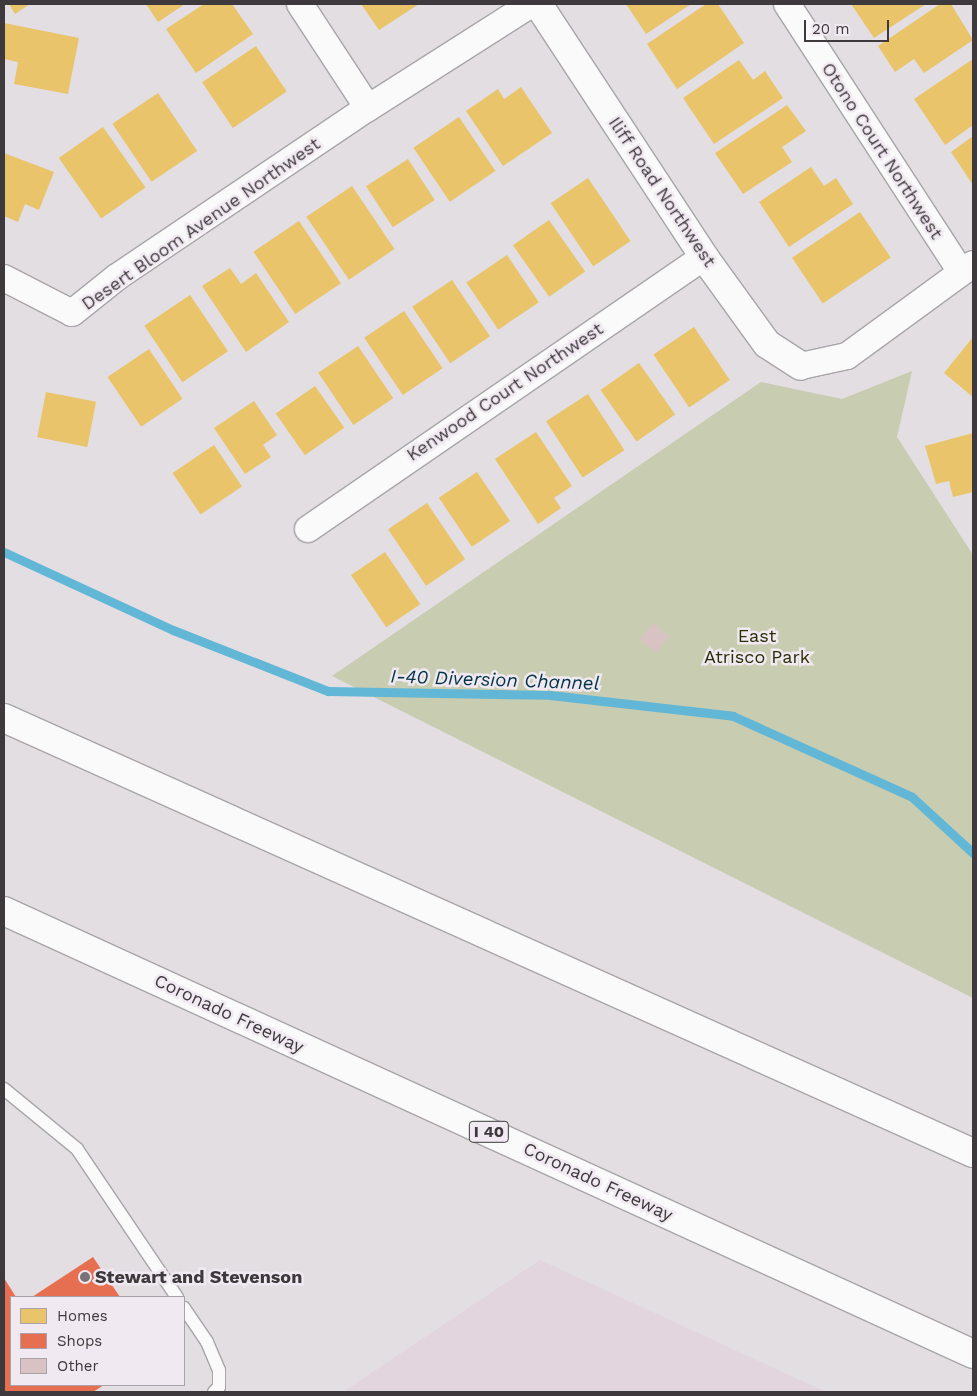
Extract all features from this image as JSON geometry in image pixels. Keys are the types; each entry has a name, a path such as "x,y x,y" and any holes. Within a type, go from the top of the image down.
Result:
{"main road":[{"name":"Iliff Road Northwest","path":"538,4 704,256 767,344 801,366"},
{"path":"4,718 973,1153"},
{"name":"Coronado Freeway","path":"4,911 973,1354"}],"street":[{"path":"300,4 368,108 531,4"},
{"name":"Otono Court Northwest","path":"787,4 967,268"},
{"name":"Desert Bloom Avenue Northwest","path":"4,278 72,313 117,277 368,108"},
{"name":"Kenwood Court Northwest","path":"308,529 704,256"},
{"path":"801,366 847,356 967,268"}],"lane":[{"path":"4,1089 77,1149 176,1296"},
{"path":"185,1309 207,1342 219,1370 219,1387 214,1392"}],"shaded area":[{"path":"540,1260 826,1392 343,1392"}],"green space":[{"name":"East Atrisco Park","path":"912,371 897,437 973,555 973,998 332,676 761,382 842,399"}],"building: Homes":[{"path":"9,4 30,4 15,14"},
{"path":"146,4 185,4 158,22"},
{"path":"204,4 232,4 253,34 196,73 166,29"},
{"path":"361,4 419,4 379,30"},
{"path":"626,4 691,4 646,34"},
{"path":"706,4 718,4 744,43 677,89 647,44"},
{"path":"851,4 926,4 874,38"},
{"path":"940,4 951,4 973,40 924,73 914,59 895,72 878,46"},
{"path":"4,23 79,38 68,94 14,84 18,62 4,59"},
{"path":"256,46 287,92 233,128 202,82"},
{"path":"973,59 973,125 945,145 914,99"},
{"path":"739,60 753,80 765,71 783,98 714,144 683,98"},
{"path":"521,87 552,133 503,166 466,111 498,89 504,99"},
{"path":"158,93 197,151 152,182 112,124"},
{"path":"787,105 806,131 782,147 792,162 743,194 715,153"},
{"path":"459,117 495,171 450,202 413,148"},
{"path":"103,127 145,188 101,219 59,158"},
{"path":"973,136 973,185 951,152"},
{"path":"4,153 54,172 39,210 25,204 18,222 4,216"},
{"path":"408,159 435,200 393,227 366,186"},
{"path":"811,167 824,186 836,178 853,204 789,247 759,202"},
{"path":"588,178 630,241 593,266 551,203"},
{"path":"352,186 394,249 349,280 306,217"},
{"path":"860,212 891,258 823,303 792,258"},
{"path":"549,220 585,272 549,297 513,245"},
{"path":"299,221 341,283 295,314 253,252"},
{"path":"507,255 539,302 498,330 466,282"},
{"path":"230,268 241,284 256,273 289,322 246,352 202,286"},
{"path":"452,280 490,336 450,363 412,307"},
{"path":"190,295 228,351 182,382 144,326"},
{"path":"404,311 443,368 403,395 364,338"},
{"path":"694,327 730,380 689,407 653,354"},
{"path":"973,337 973,397 944,373"},
{"path":"358,346 393,398 353,425 318,373"},
{"path":"149,349 183,399 141,427 108,377"},
{"path":"639,363 675,415 637,442 600,390"},
{"path":"315,386 344,428 305,455 276,414"},
{"path":"46,392 96,402 87,447 37,437"},
{"path":"588,394 624,450 583,477 546,421"},
{"path":"254,401 277,435 263,445 271,457 245,474 214,428"},
{"path":"536,432 572,486 554,498 561,508 538,524 495,459"},
{"path":"973,433 973,492 953,497 949,481 936,484 925,446"},
{"path":"214,445 242,486 201,514 173,473"},
{"path":"477,472 510,521 472,547 439,498"},
{"path":"427,503 465,559 426,586 388,529"},
{"path":"385,552 420,604 386,627 351,575"}],"building: Shops":[{"name":"Stewart and Stevenson","path":"93,1257 119,1296 34,1296"},
{"path":"4,1278 15,1296 10,1296 10,1386 102,1386 93,1392 4,1392"}],"building: Other":[{"path":"653,623 669,636 656,653 640,639"}],"waterway":[{"name":"I-40 Diversion Channel","path":"4,552 173,630 328,691 550,695 733,716 912,797 973,853"}],"place":[{"name":"Stewart and Stevenson","path":"85,1277"}]}
